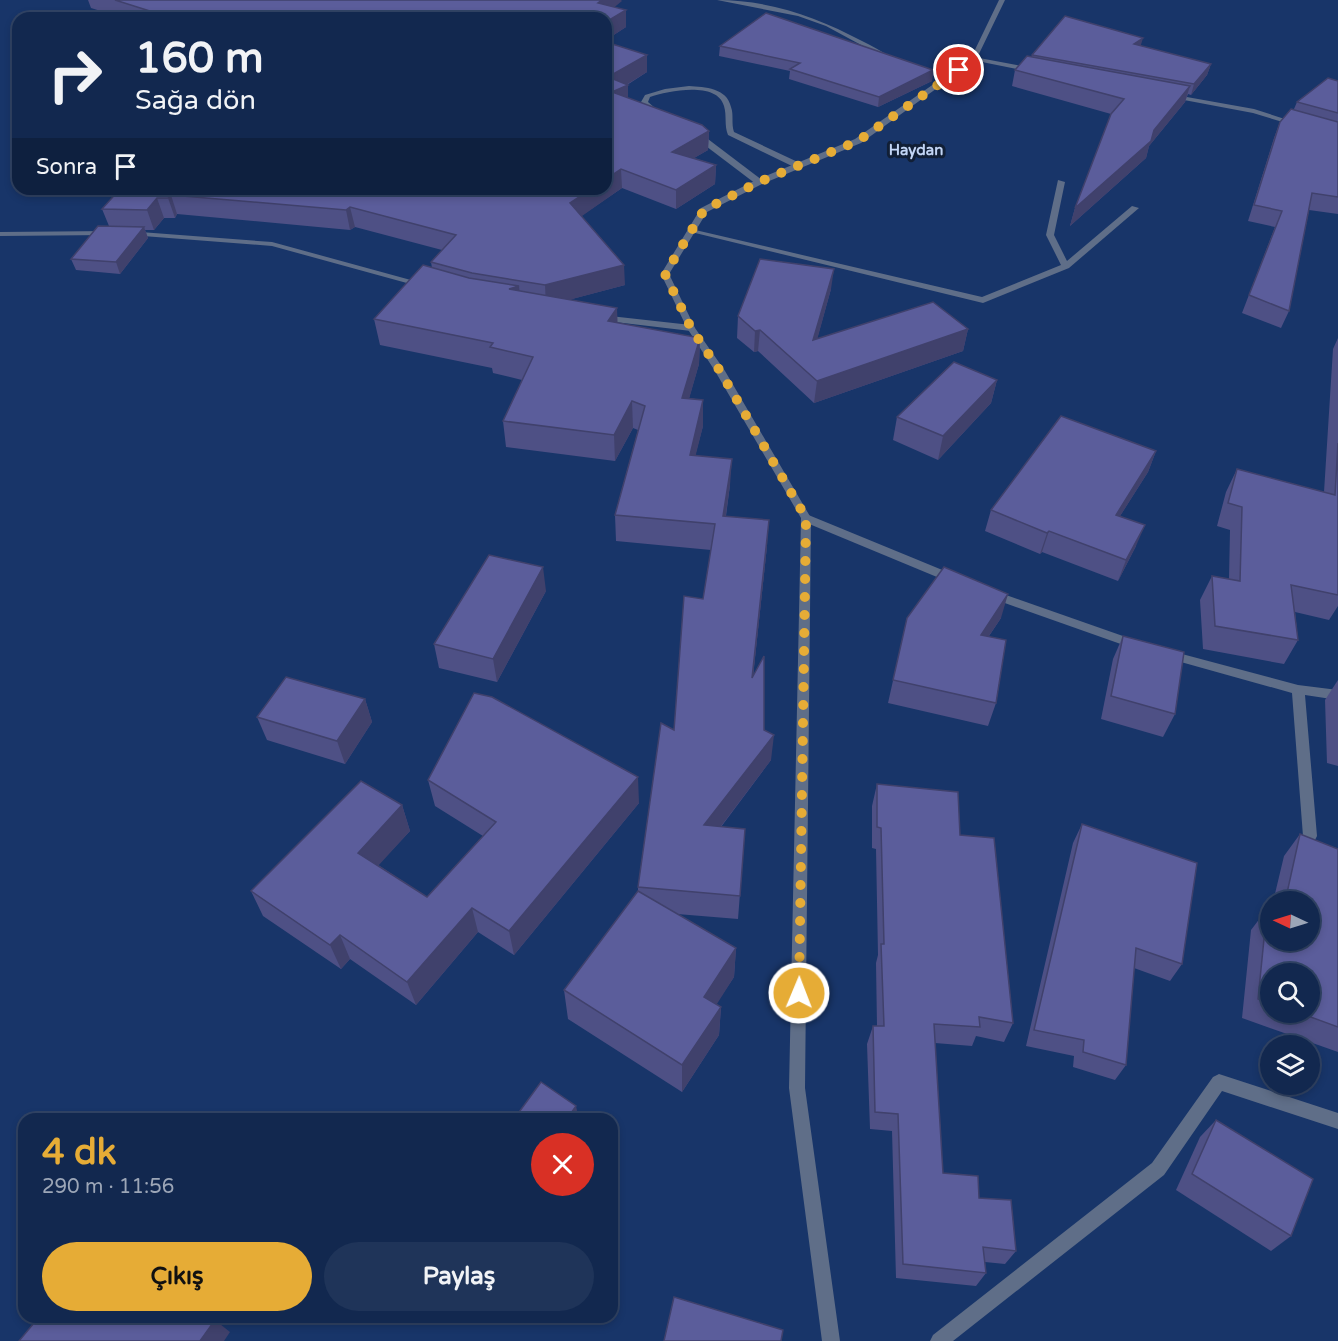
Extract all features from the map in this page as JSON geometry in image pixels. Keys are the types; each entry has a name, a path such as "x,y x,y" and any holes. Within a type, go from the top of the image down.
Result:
{"street":[{"path":"720,0 799,15 828,25 894,60"},
{"path":"831,1341 797,1088 806,518 720,371 691,328 665,274 704,210 759,182 858,141 938,79 974,59 1002,0"},
{"path":"974,59 1043,72"},
{"path":"663,118 644,102 647,96 677,88 699,88 714,92 726,99 729,109 727,124 731,133 799,166"},
{"path":"1160,94 1254,111 1306,126"},
{"path":"686,129 694,132 759,182"},
{"path":"1061,182 1050,235 1066,266"},
{"path":"691,231 983,300 1066,266 1135,208"},
{"path":"0,234 140,233 272,243 440,289"},
{"path":"592,317 691,328"},
{"path":"806,518 971,586 1115,639 1298,690 1338,695"},
{"path":"1298,690 1310,836"},
{"path":"939,1341 1158,1169 1219,1082 1338,1121"}],"building":[{"path":"115,0 602,0 598,3 626,10 612,18 612,12 153,12"},
{"path":"766,13 933,70 879,97 790,69 800,63 720,46"},
{"path":"1065,16 1143,38 1134,44 1211,64 1194,84 1032,55"},
{"path":"612,44 647,55 612,75"},
{"path":"1027,56 1190,86 1154,130 1151,141 1075,208 1111,114 1124,99 1015,70"},
{"path":"1328,78 1338,81 1338,113 1297,102"},
{"path":"612,79 628,85 612,92"},
{"path":"612,92 702,125 709,131 672,152 716,165 676,190 621,169 612,175"},
{"path":"1291,109 1338,122 1338,197 1312,193 1289,311 1249,295 1282,211 1254,205 1280,122"},
{"path":"115,195 171,195 168,198 157,198 147,210 102,209"},
{"path":"171,195 582,195 570,203 624,265 545,285 472,273 431,262 456,235 350,207 346,210"},
{"path":"98,226 144,227 116,262 71,259"},
{"path":"760,259 834,269 813,340 933,302 968,329 817,381 760,330 755,331 738,316"},
{"path":"423,265 469,278 519,286 509,289 617,308 608,321 700,338 682,398 703,400 690,455 732,459 723,516 769,520 752,678 764,656 764,730 774,735 704,825 745,829 740,896 638,887 661,723 674,730 684,596 703,599 715,524 615,515 645,406 632,401 614,435 503,421 533,357 490,347 493,343 374,319"},
{"path":"954,362 997,380 943,436 897,417"},
{"path":"1061,416 1156,451 1116,515 1145,525 1126,560 1049,531 1047,533 991,510"},
{"path":"1338,443 1338,595 1291,585 1298,640 1215,626 1212,576 1240,581 1242,507 1228,503 1237,469 1335,495"},
{"path":"489,555 543,567 493,659 434,644"},
{"path":"944,567 1008,594 981,635 1006,640 996,703 893,680 907,618"},
{"path":"1123,636 1184,652 1175,714 1111,696"},
{"path":"286,677 365,699 337,741 257,717"},
{"path":"474,693 492,697 638,777 509,931 472,908 407,982 340,935 330,945 251,891 361,781 402,805 358,853 427,897 496,822 428,780"},
{"path":"877,784 958,792 960,835 994,838 1013,1023 979,1017 980,1027 934,1024 943,1173 978,1176 979,1198 1011,1200 1016,1251 983,1247 986,1273 903,1264 898,1114 875,1112 873,1026 884,1026 881,828 877,827"},
{"path":"1082,824 1197,863 1182,964 1136,948 1126,1065 1083,1052 1084,1040 1034,1030"},
{"path":"1300,834 1338,849 1338,1027 1320,1020 1320,963 1262,963 1263,951 1320,951 1320,891 1287,891"},
{"path":"638,891 736,948 704,997 721,1007 682,1065 564,990"},
{"path":"541,1082 576,1106 571,1113 518,1113"},
{"path":"1216,1120 1313,1179 1291,1236 1192,1174"},
{"path":"674,1297 783,1330 781,1341 664,1341"},
{"path":"34,1323 213,1323 200,1341 19,1341"}],"district":[{"name":"Haydan","path":"916,150"}],"route":[{"path":"799,993 806,518 720,371 691,328 665,274 704,210 759,182 858,141 959,70"}]}
